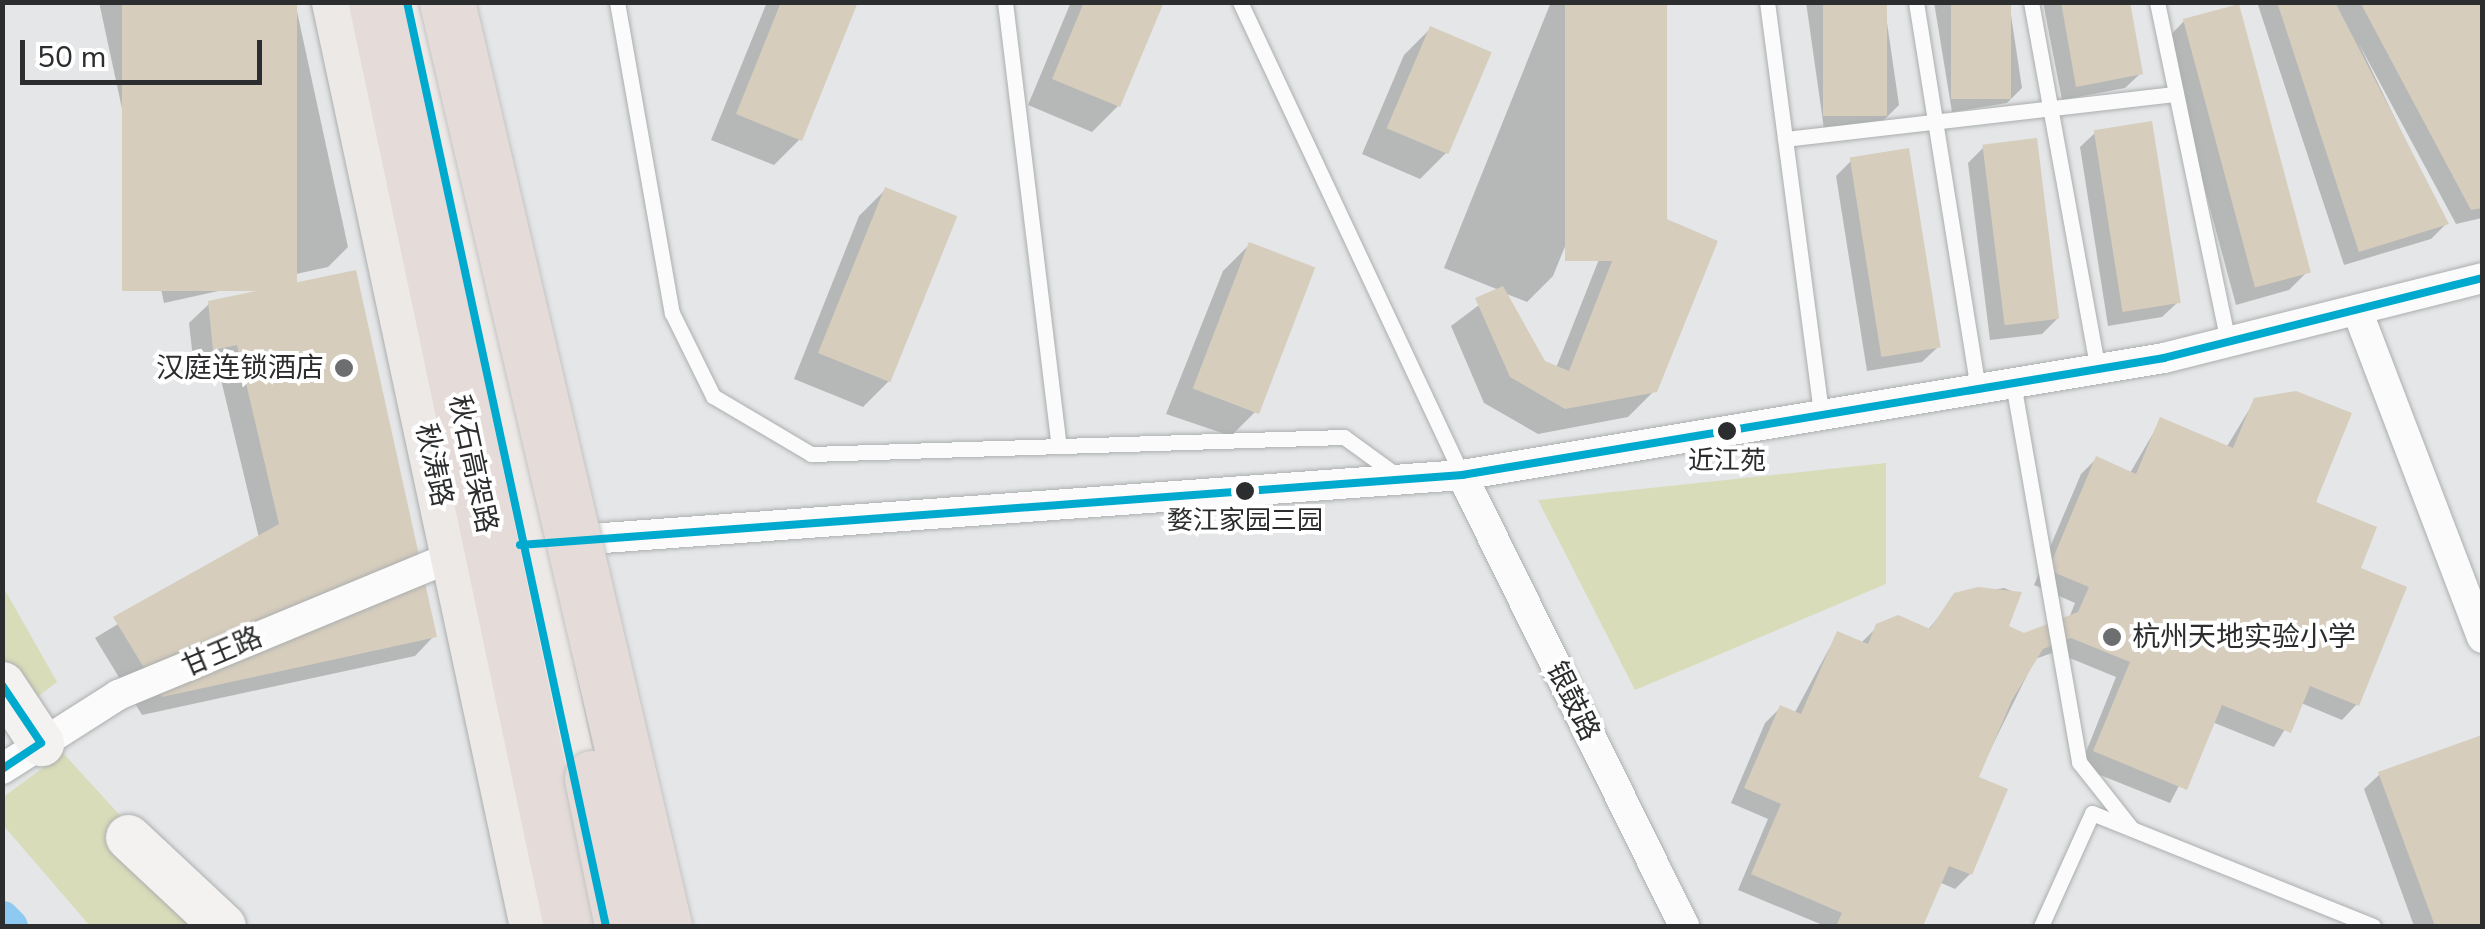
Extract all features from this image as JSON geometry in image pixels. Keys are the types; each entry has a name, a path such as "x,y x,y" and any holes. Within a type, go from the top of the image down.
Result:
{"highway":[{"path":"350,2 538,926"},
{"name":"秋石高架路","path":"376,2 570,926"},
{"name":"秋石高架路","path":"429,2 622,926"},
{"path":"447,2 664,926"}],"main road":[{"name":"秋涛路","path":"337,2 509,813 538,926"},
{"path":"406,2 520,545 606,926"}],"street":[{"path":"520,545 1395,474 1462,475 2098,368 2228,342 2482,278"},
{"path":"2357,310 2482,638"},
{"name":"银鼓路","path":"1462,475 1684,926"},
{"name":"甘王路","path":"2,769 118,695 454,556"},
{"path":"2,684 41,742"},
{"path":"509,813 516,926"},
{"path":"128,838 224,926"}],"lane":[{"path":"617,2 672,313 713,396 811,454 1344,438 1395,474"},
{"path":"1005,2 1059,446"},
{"path":"1240,2 1462,475"},
{"path":"1768,2 1821,414"},
{"path":"1916,2 1978,388"},
{"path":"2031,2 2098,368"},
{"path":"2157,2 2228,342"},
{"path":"1785,139 2174,94"},
{"path":"2013,383 2078,762 2132,828"},
{"path":"2042,926 2092,813 2373,926"}],"green space":[{"path":"1886,463 1886,584 1635,690 1538,500"},
{"path":"2,585 57,682 3,723 2,723"},
{"path":"63,753 221,926 90,926 3,825 2,798"}],"building":[{"path":"122,2 297,2 297,291 122,291"},
{"path":"781,2 858,2 802,141 736,114"},
{"path":"1084,2 1164,2 1120,107 1052,79"},
{"path":"1565,2 1667,2 1667,261 1565,261"},
{"path":"1823,2 1887,2 1887,116 1823,116"},
{"path":"1951,2 2011,2 2011,99 1951,99"},
{"path":"2061,2 2130,2 2143,74 2076,87"},
{"path":"2277,2 2335,2 2449,224 2359,252"},
{"path":"2360,2 2482,2 2482,208 2471,210"},
{"path":"2239,4 2311,273 2255,288 2183,19"},
{"path":"1430,26 1492,52 1448,154 1387,128"},
{"path":"2152,121 2181,303 2123,312 2094,130"},
{"path":"2037,138 2059,319 2005,325 1982,145"},
{"path":"1909,148 1941,348 1881,357 1850,157"},
{"path":"885,187 957,216 890,382 818,353"},
{"path":"1634,205 1718,241 1657,392 1565,409 1510,377 1475,298 1503,286 1545,361 1569,371"},
{"path":"1249,242 1315,267 1259,414 1193,389"},
{"path":"356,270 437,637 162,697 113,617 279,524 237,345 213,350 208,301"},
{"path":"2296,391 2352,413 2316,502 2377,527 2361,568 2407,587 2359,706 2310,686 2291,733 2222,705 2187,790 2093,751 2130,662 2071,638 2043,649 2012,700 1979,777 2008,789 1972,875 1949,866 1923,926 1836,926 1842,913 1751,874 1781,804 1744,788 1780,705 1801,714 1837,631 1868,644 1876,624 1898,615 1930,629 1954,593 1978,587 2022,592 2009,626 2024,633 2078,612 2089,587 2048,570 2096,456 2136,474 2160,417 2233,448 2254,398"},
{"path":"2482,735 2482,926 2435,926 2378,772"}],"waterway":[{"path":"2,918 10,926"}],"transit line":[{"path":"407,2 606,926"},
{"path":"520,545 1462,475 2164,358 2482,278"},
{"path":"2,685 41,743 2,769"}],"place":[{"name":"汉庭连锁酒店","path":"344,368"},
{"name":"近江苑","path":"1727,431"},
{"name":"婺江家园三园","path":"1245,491"},
{"name":"杭州天地实验小学","path":"2112,637"}]}
